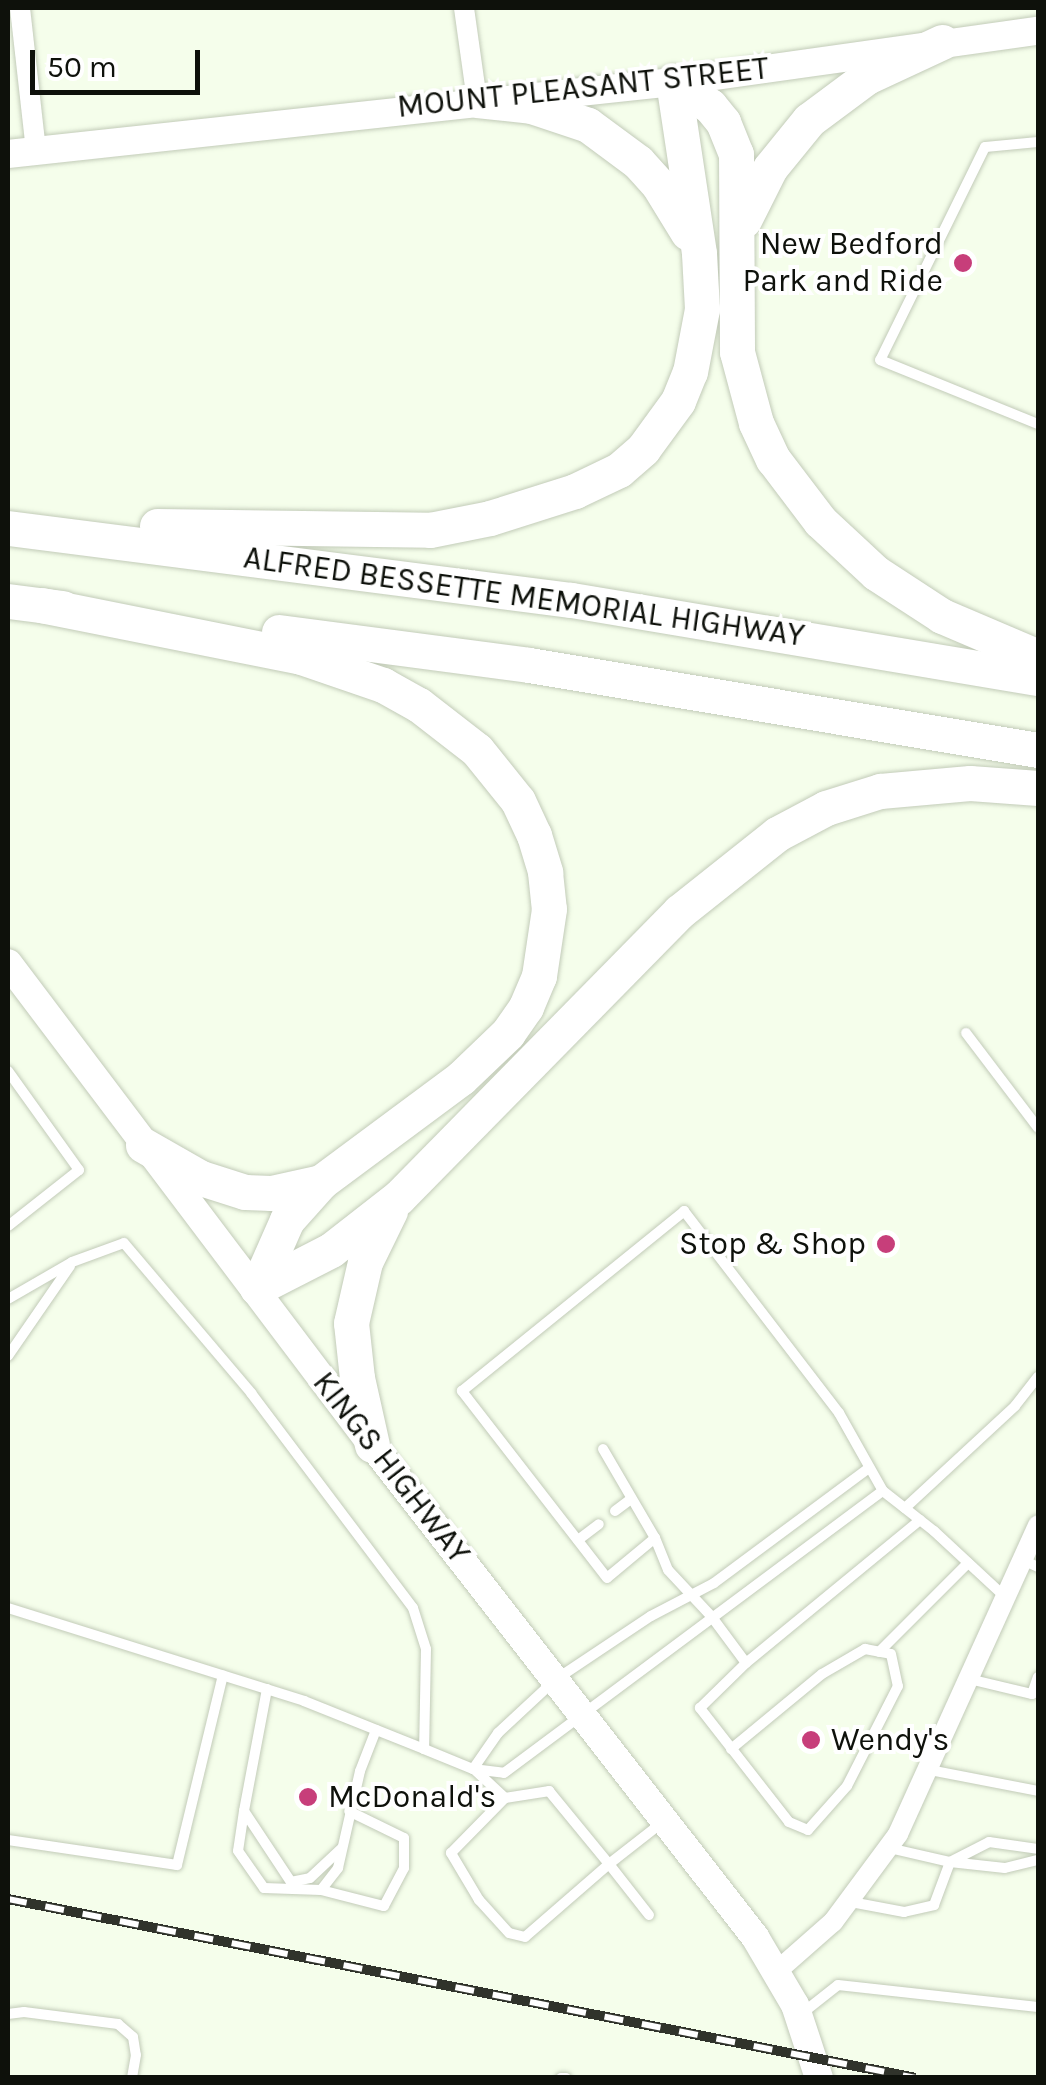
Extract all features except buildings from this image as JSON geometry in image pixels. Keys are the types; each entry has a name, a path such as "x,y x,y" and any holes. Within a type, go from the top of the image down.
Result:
{"highway":[{"path":"738,240 770,168 809,120 867,78 942,42"},
{"path":"673,82 710,106 731,137 739,170 736,332 741,373 762,435 794,491 847,548 908,596 976,632 1038,656"},
{"path":"8,526 430,530 490,518 575,491 619,470 643,449 678,401 698,343 701,278 673,82"},
{"path":"477,100 560,114 614,142 638,162 672,205 694,250 701,278"},
{"name":"ALFRED BESSETTE MEMORIAL HIGHWAY","path":"8,526 551,598 1038,678"},
{"path":"24,603 345,669 418,705 452,728 499,774 518,801 546,872 549,909 539,976 526,1008 508,1033 461,1078 321,1182 287,1220 256,1288"},
{"name":"ALFRED BESSETTE MEMORIAL HIGHWAY","path":"24,603 529,666 1038,750"},
{"path":"256,1288 331,1250 399,1198 679,912 777,834 826,808 880,791 970,783 1038,788"},
{"path":"143,1145 201,1178 246,1192 271,1193 321,1182"},
{"path":"372,1445 354,1363 351,1323 365,1262 399,1198"}],"main road":[{"name":"MOUNT PLEASANT STREET","path":"8,154 477,100 673,82 1038,31"},
{"name":"KINGS HIGHWAY","path":"8,963 372,1445 665,1821 776,1972 799,2016 818,2078"}],"street":[{"path":"20,8 36,151"},
{"path":"464,8 477,100"},
{"path":"776,1972 851,1902 889,1848 930,1770 1006,1598 1031,1563 1038,1526"}],"lane":[{"path":"1038,142 985,147 880,360 1038,424"},
{"path":"966,1033 1038,1128"},
{"path":"8,1071 79,1170 8,1226"},
{"path":"655,1538 608,1578 462,1390 684,1211 839,1413 883,1491 1006,1598"},
{"path":"8,1299 72,1262 124,1243 250,1393 414,1608 426,1650 424,1749"},
{"path":"8,1356 72,1262"},
{"path":"905,1508 1038,1376"},
{"path":"604,1449 655,1538 668,1570 712,1617 746,1663"},
{"path":"474,1769 498,1733 555,1680 714,1583 868,1468"},
{"path":"8,1608 267,1689 474,1769 504,1773 883,1491"},
{"path":"615,1511 631,1499"},
{"path":"731,1748 822,1674 865,1649 891,1654 898,1686 847,1786 808,1830 789,1822 731,1748 700,1708 746,1663 920,1520"},
{"path":"578,1540 598,1524"},
{"path":"879,1652 968,1563"},
{"path":"8,1840 177,1865 223,1675"},
{"path":"969,1679 1036,1696 1038,1677"},
{"path":"267,1689 238,1850 264,1888 320,1890 384,1906 404,1868 404,1838 349,1811"},
{"path":"320,1890 338,1868 349,1811 376,1730"},
{"path":"474,1769 505,1798"},
{"path":"930,1770 1038,1790"},
{"path":"649,1916 609,1864 549,1792 505,1798 451,1853 479,1900 509,1933 525,1938 609,1864 665,1821"},
{"path":"244,1812 290,1882 310,1878 342,1848"},
{"path":"851,1902 904,1912 934,1905 950,1862 989,1842 1038,1848"},
{"path":"889,1848 950,1862 1005,1868 1038,1860"},
{"path":"799,2016 838,1985 1038,2007"},
{"path":"8,2014 24,2012 118,2024 133,2036 136,2055 132,2078"}],"railway":[{"path":"8,1899 916,2078"}],"place":[{"name":"New Bedford Park and Ride","path":"963,263"},
{"name":"Stop & Shop","path":"886,1244"},
{"name":"Wendy's","path":"811,1740"},
{"name":"McDonald's","path":"308,1797"}]}
